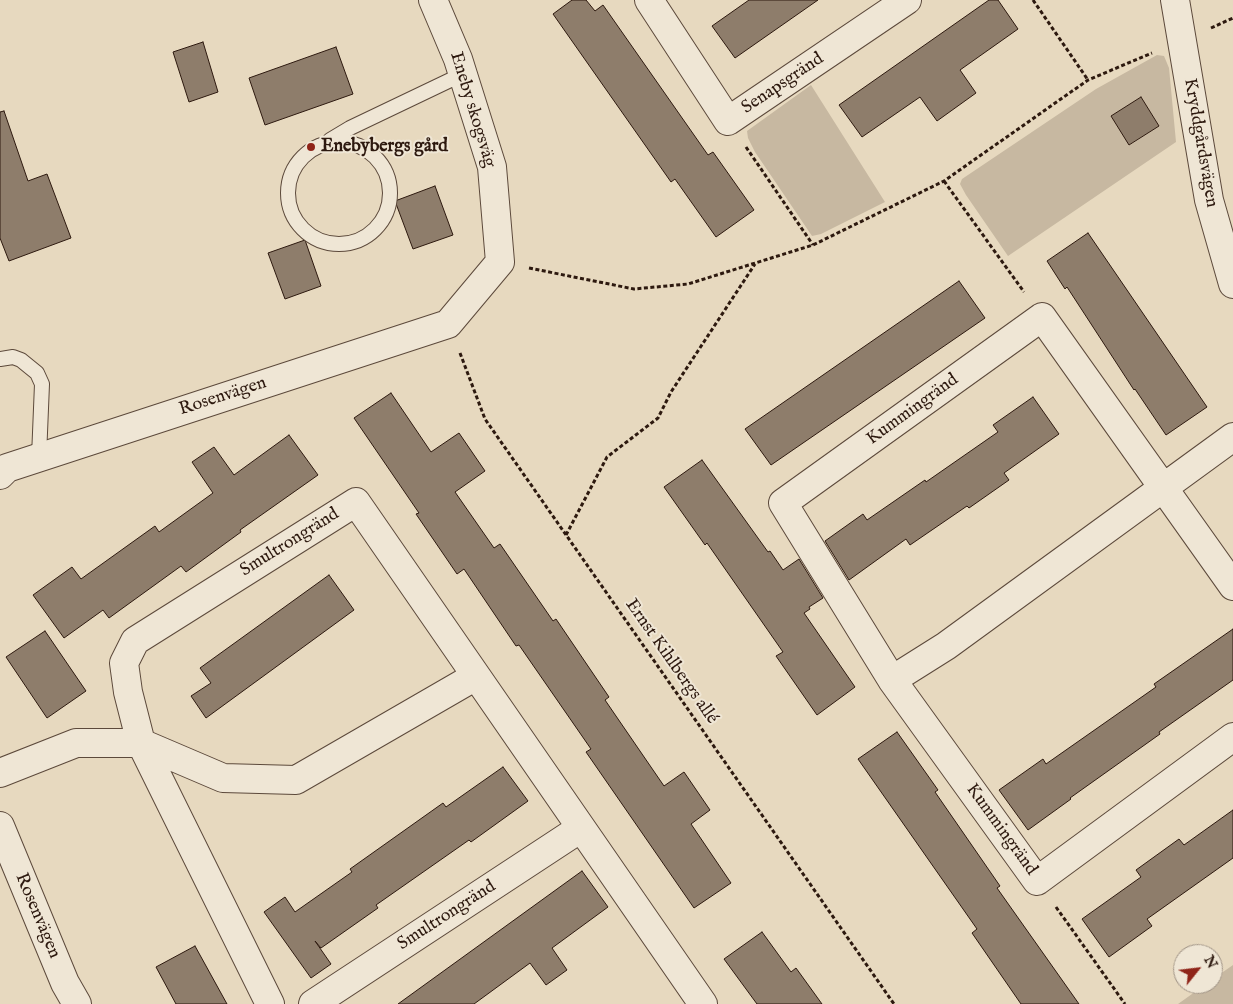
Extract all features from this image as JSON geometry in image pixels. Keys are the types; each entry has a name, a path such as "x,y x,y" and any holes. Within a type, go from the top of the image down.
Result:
{"street":[{"name":"Eneby skogsväg","path":"433,0 463,74 492,167 500,262"},
{"name":"Senapsgränd","path":"649,0 728,121 907,0"},
{"name":"Kryddgårdsvägen","path":"1175,0 1209,200 1233,284"},
{"path":"448,324 500,262"},
{"path":"1042,317 1233,586"},
{"name":"Kummingränd","path":"1042,317 784,503 892,680 1037,880 1233,737"},
{"name":"Rosenvägen","path":"0,474 7,468 448,324"},
{"path":"892,680 946,646 1233,437"},
{"name":"Smultrongränd","path":"270,1004 141,743 128,692 124,663 135,641 356,502 703,1004"},
{"path":"0,773 76,743 141,743 223,778 296,780 476,676"},
{"name":"Rosenvägen","path":"0,826 66,983 77,1004"},
{"name":"Smultrongränd","path":"312,1004 581,828"}],"lane":[{"path":"323,144 343,141 361,146 377,158 388,176 391,197 385,218 371,235 351,244 331,245 313,238 298,224 289,207 288,187 294,168 306,153 350,128 463,74"},
{"path":"0,359 13,357 21,360 37,373 42,384 40,458"}],"path":[{"path":"1033,0 1088,80"},
{"path":"500,262 634,289 688,284 813,245 944,181 1088,80 1233,18"},
{"path":"728,121 813,245"},
{"path":"944,181 1042,317"},
{"path":"566,536 607,457 658,418 671,392 755,264"},
{"name":"Ernst Kihlbergs allé","path":"448,324 485,419 894,1004"},
{"path":"1037,880 1125,1004"}],"shaded area":[{"path":"1157,55 1164,56 1169,68 1176,142 1008,256 966,195 960,184 962,179 1096,89","holes":["1141,97 1159,126 1130,145 1111,116"]},
{"path":"811,85 885,202 821,234 812,236 755,152 748,138 747,131"},
{"path":"1233,965 1233,1004 1178,1004 1192,994 1223,994 1223,972"}],"building":[{"path":"572,0 586,0 595,11 603,5 708,155 713,152 754,210 716,237 675,179 671,182 553,14"},
{"path":"749,0 818,0 735,58 712,26"},
{"path":"989,0 998,0 1018,29 960,70 976,93 937,121 920,97 862,137 839,105"},
{"path":"203,42 218,92 189,102 173,52"},
{"path":"336,47 353,94 265,125 249,78"},
{"path":"1141,97 1159,126 1129,145 1111,116"},
{"path":"4,111 28,181 47,174 71,238 9,261 0,238 0,112"},
{"path":"435,186 453,235 413,249 395,201"},
{"path":"1088,233 1207,407 1166,435 1134,390 1067,287 1065,289 1047,261"},
{"path":"305,240 321,286 285,299 268,253"},
{"path":"959,281 985,318 771,465 745,429"},
{"path":"391,393 431,452 459,433 485,471 455,492 494,548 500,544 553,621 556,619 609,697 605,700 664,786 684,772 710,810 691,824 731,883 694,908 586,752 591,749 519,645 516,646 464,569 457,574 416,514 419,513 354,418"},
{"path":"1033,397 1059,434 1004,473 1009,480 969,508 967,506 910,545 906,539 849,580 825,541 863,514 867,520 925,480 926,482 998,432 993,425"},
{"path":"289,435 318,475 240,530 241,532 186,572 181,566 109,618 103,610 64,638 33,595 72,567 81,579 155,526 159,532 213,493 192,462 214,447 234,475"},
{"path":"702,460 783,570 799,559 823,598 809,607 810,609 804,613 855,687 817,715 776,656 783,652 707,543 705,545 664,487"},
{"path":"329,575 354,610 206,718 191,696 211,683 200,668"},
{"path":"1233,629 1233,680 1159,732 1160,734 1028,830 999,790 1043,759 1046,764 1156,687 1154,684"},
{"path":"45,631 86,691 47,718 6,657"},
{"path":"897,732 938,790 935,792 1000,886 997,888 1079,1004 1021,1004 972,933 977,929 858,759"},
{"path":"503,767 528,801 471,842 469,840 376,905 378,908 321,948 315,941 331,964 311,978 264,912 285,897 295,912 352,872 350,869 443,803 446,807"},
{"path":"1233,810 1233,858 1147,919 1152,926 1109,957 1082,919 1141,877 1136,870 1179,839 1184,845"},
{"path":"582,871 608,907 552,948 567,970 546,985 530,963 474,1004 398,1004"},
{"path":"762,932 791,972 796,968 822,1004 757,1004 724,959"},
{"path":"195,946 227,1004 176,1004 156,967"}],"place":[{"name":"Enebybergs gård","path":"311,147"}]}
